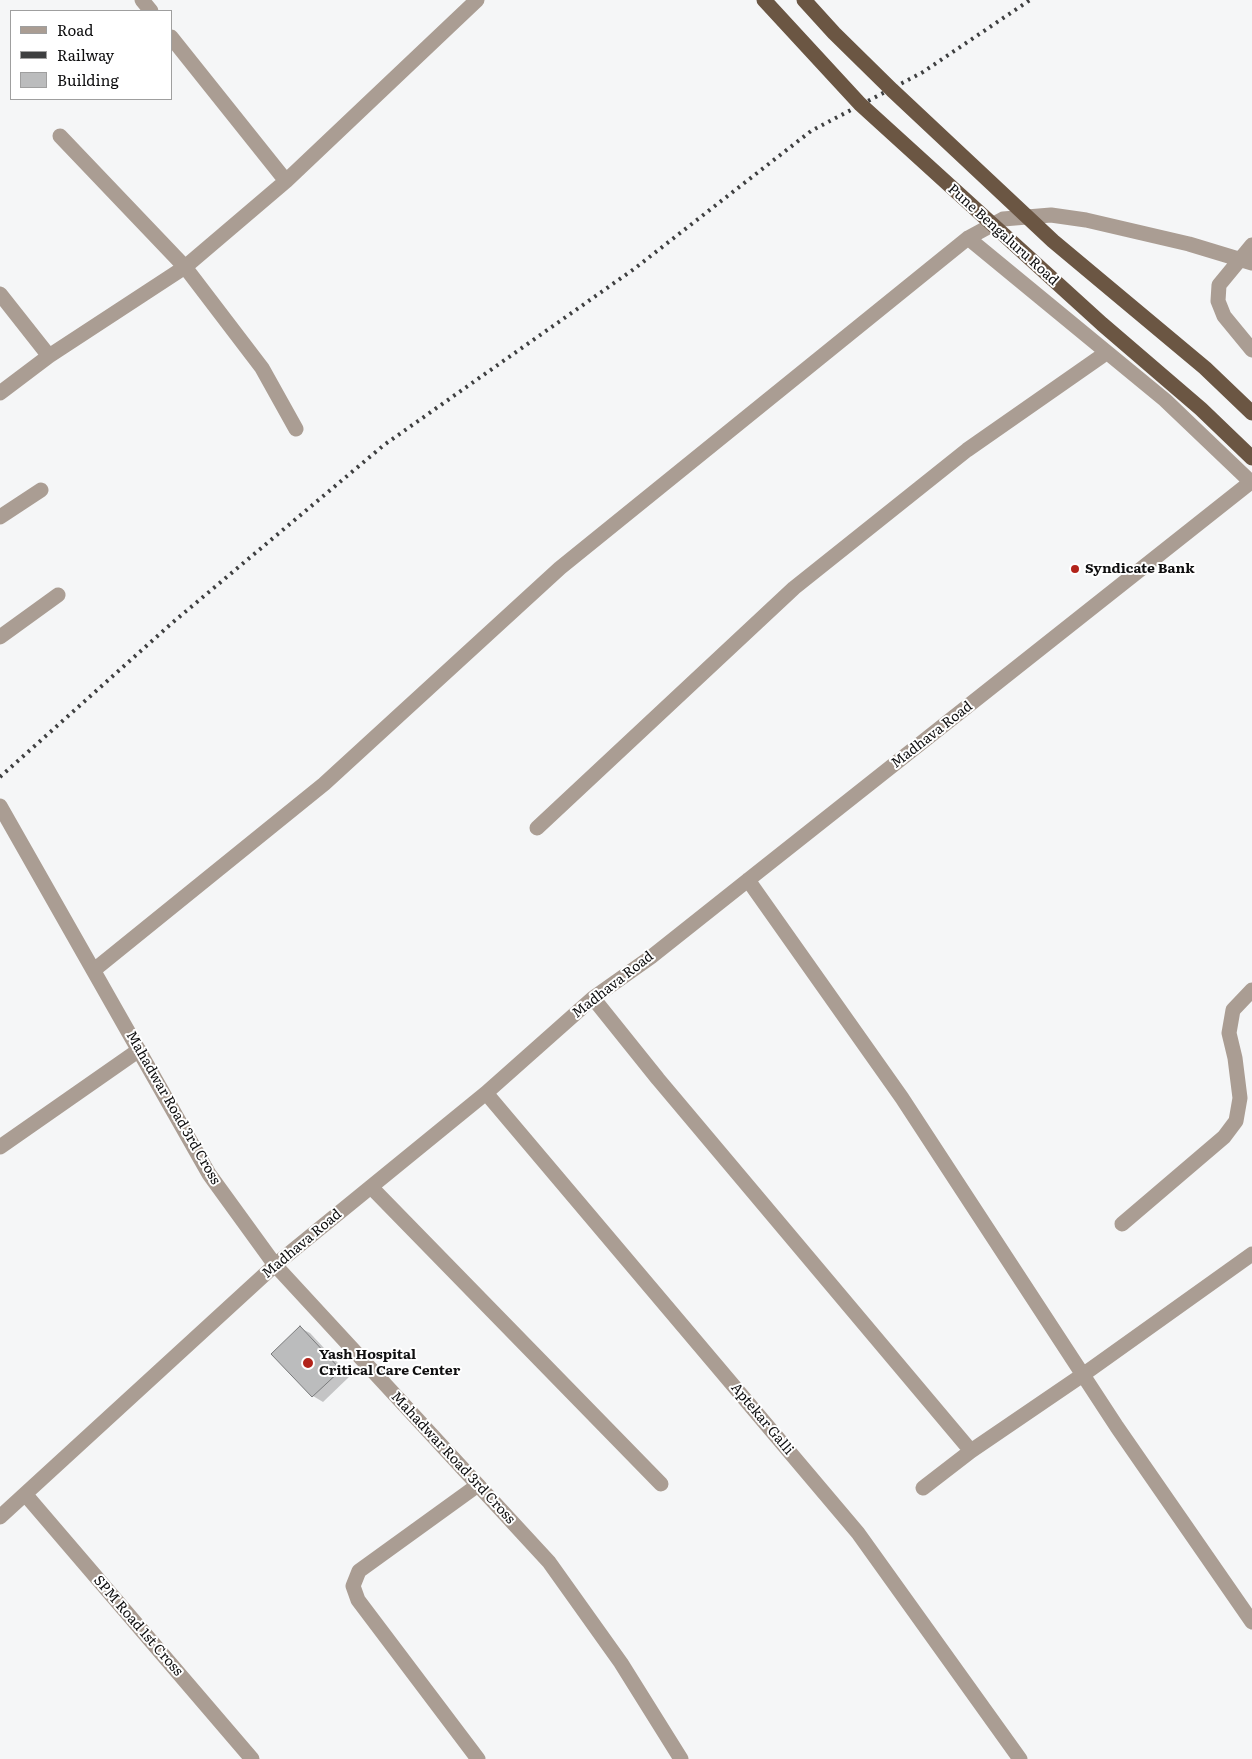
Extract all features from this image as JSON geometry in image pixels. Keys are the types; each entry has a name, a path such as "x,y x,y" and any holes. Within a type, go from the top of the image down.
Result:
{"main road":[{"name":"Pune Bengaluru Road","path":"764,0 860,104 1102,324 1201,409 1252,458"},
{"path":"804,0 834,33 892,90 1053,241 1204,368 1252,413"}],"street":[{"path":"142,0 150,10"},
{"path":"0,394 49,356 185,267 286,181 477,0"},
{"path":"172,38 286,181"},
{"path":"60,136 185,267 262,368 296,429"},
{"path":"94,970 324,784 560,568 968,238 1003,219 1051,215 1086,220 1189,244 1245,262"},
{"path":"968,238 1165,400 1251,482"},
{"path":"1252,245 1245,262 1219,285 1218,301 1224,316 1252,350"},
{"path":"0,294 49,356"},
{"path":"536,828 794,588 967,450 1106,353"},
{"name":"Madhava Road","path":"0,1517 276,1266 486,1093 593,998 651,957 1251,482"},
{"path":"0,517 41,490"},
{"path":"0,637 58,595"},
{"name":"Mahadwar Road 3rd Cross","path":"0,806 209,1174 276,1266 549,1562 621,1662 681,1759"},
{"path":"748,880 902,1098 1123,1436 1252,1622"},
{"path":"1122,1224 1224,1137 1236,1121 1240,1098 1235,1058 1229,1033 1233,1010 1252,990"},
{"path":"593,998 971,1451"},
{"path":"0,1147 139,1050"},
{"name":"Aptekar Galli","path":"486,1093 858,1533 1020,1759"},
{"path":"371,1187 661,1484"},
{"path":"923,1488 971,1451 1084,1374 1252,1254"},
{"path":"478,1485 359,1571 353,1586 358,1600 478,1759"},
{"name":"SPM Road 1st Cross","path":"25,1494 252,1759"}],"building":[{"path":"300,1326 341,1370 312,1397 271,1354"}],"railway":[{"path":"0,777 172,623 384,445 634,269 811,131 923,72 1030,0"}],"place":[{"name":"Syndicate Bank","path":"1075,569"},
{"name":"Yash Hospital Critical Care Center","path":"308,1363"}]}
